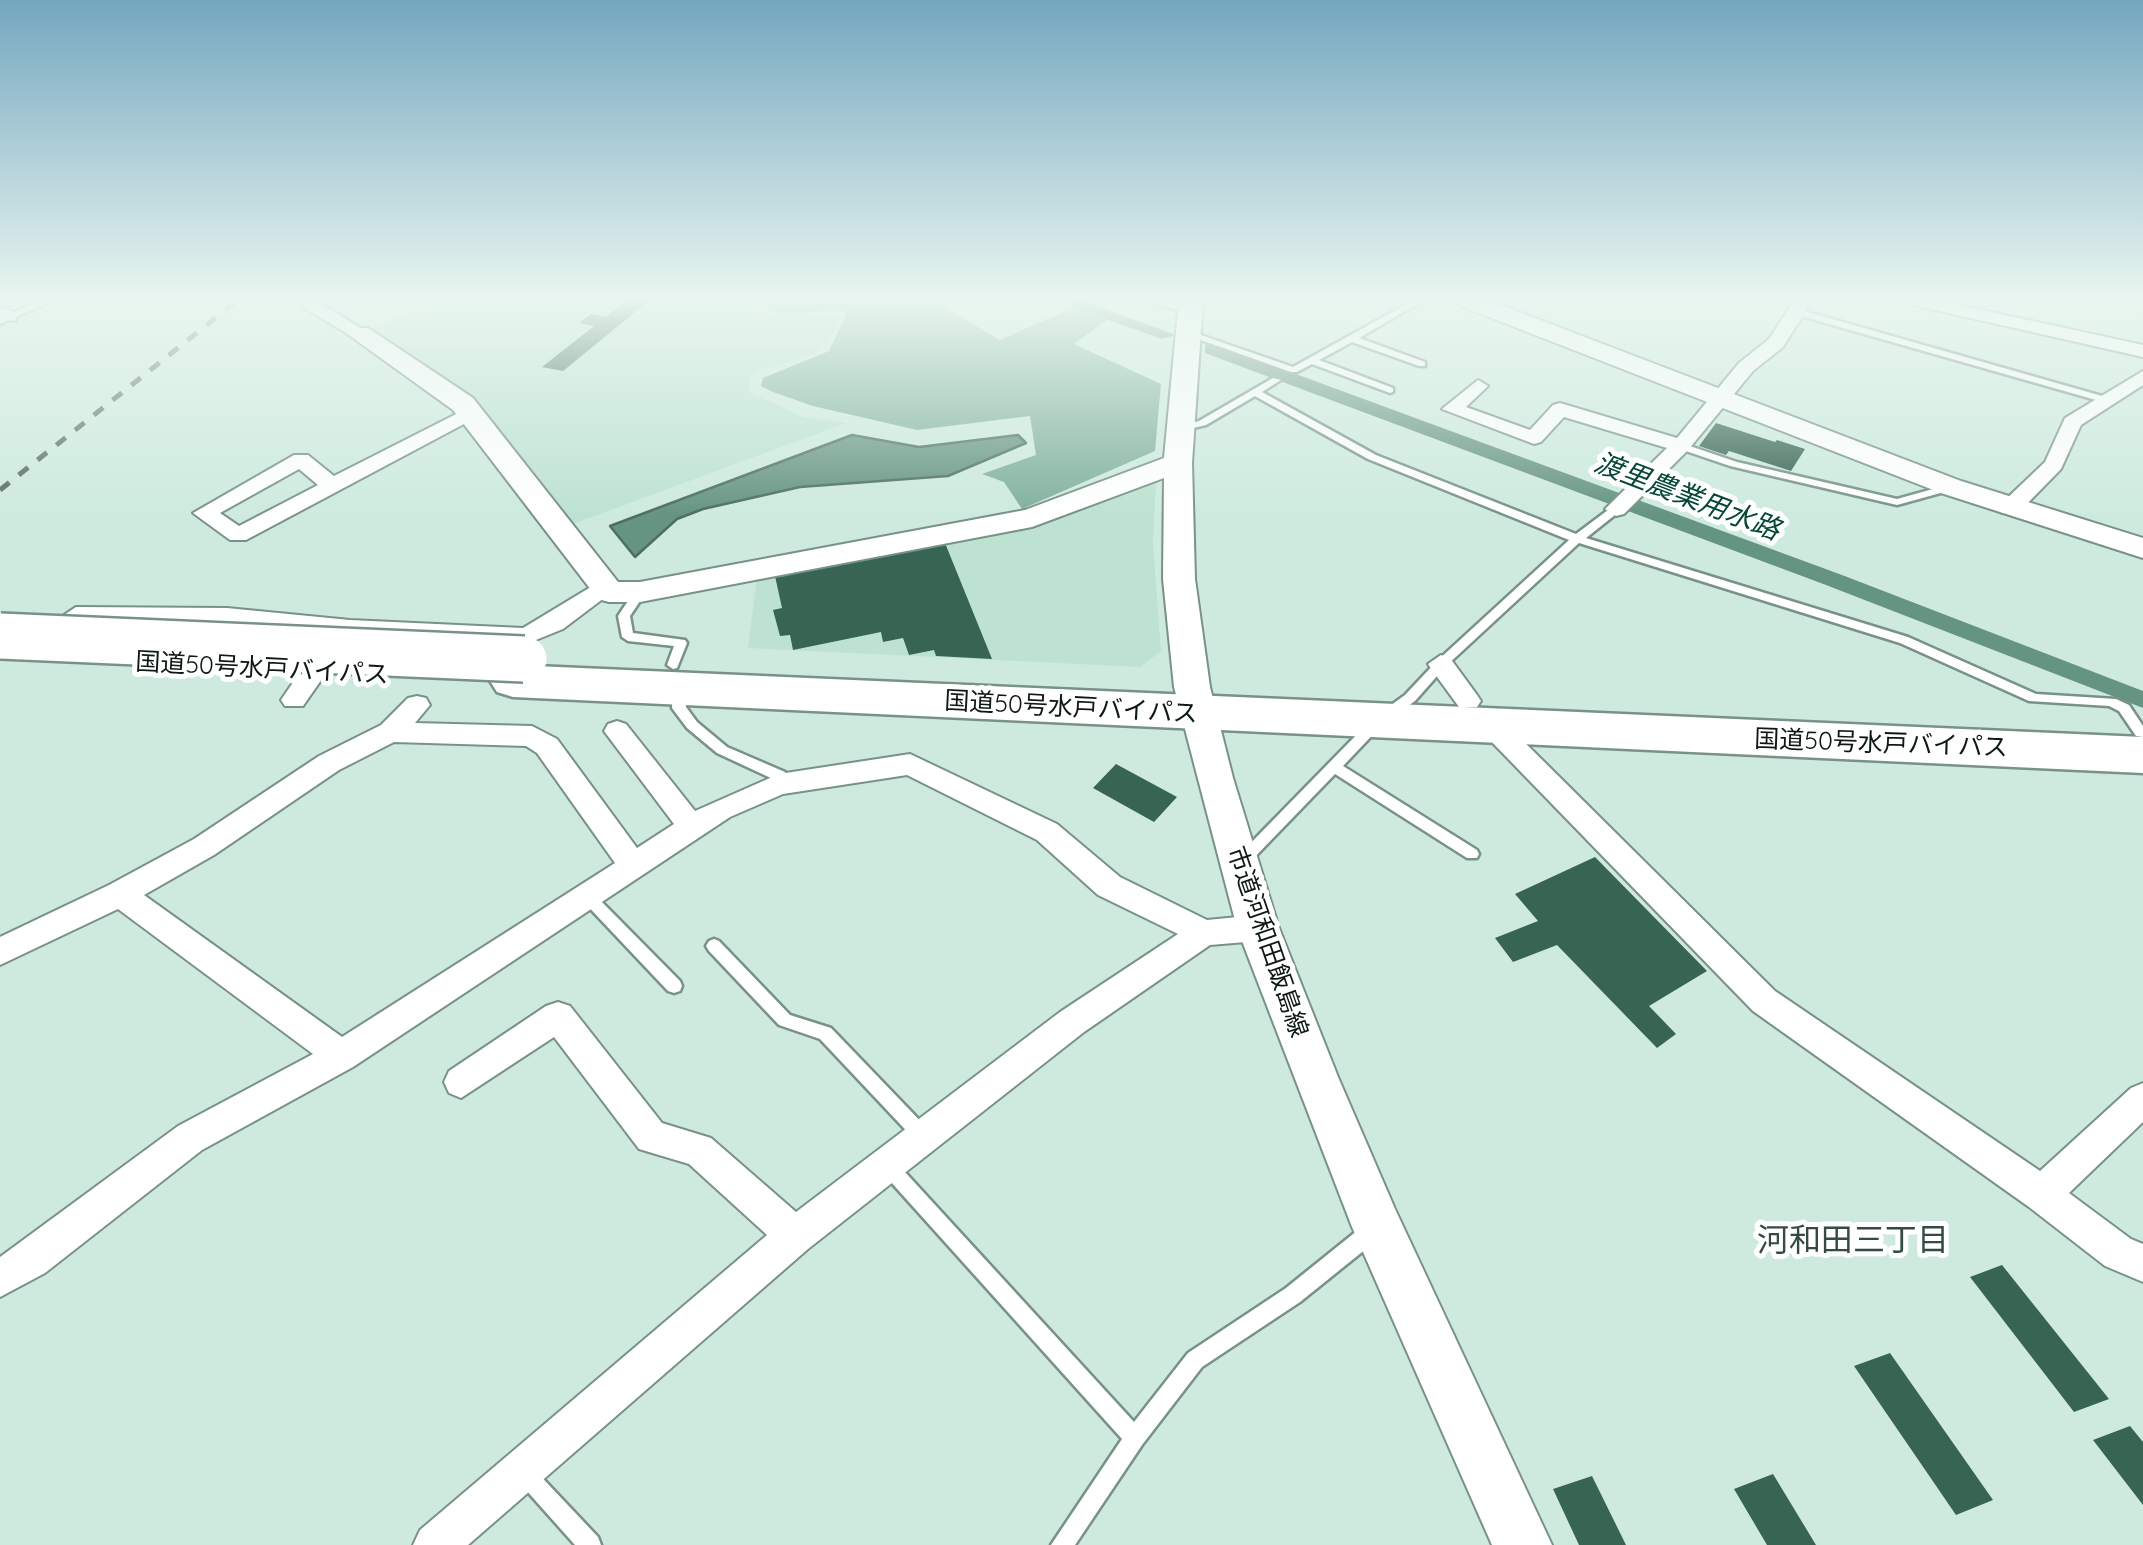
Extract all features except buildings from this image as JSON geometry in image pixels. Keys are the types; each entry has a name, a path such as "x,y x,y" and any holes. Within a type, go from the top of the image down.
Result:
{"highway":[{"name":"国道50号水戸バイパス","path":"5,641 518,670 1195,700 1438,702 2142,740"}],"street":[{"path":"419,372 470,413 608,592 624,594 1032,518 1178,463"},
{"name":"市道河和田飯島線","path":"1185,372 1178,463 1179,579 1195,700 1239,864 1258,928 1377,1227 1522,1545"},
{"path":"1653,372 1951,487 2143,548"},
{"path":"1622,504 1681,446 1742,372"},
{"path":"2010,508 2054,466 2072,422 2143,377"},
{"path":"1478,386 1452,408 1534,438 1560,408 1681,446"},
{"path":"332,486 301,459 204,513 238,535 332,486 470,413"},
{"path":"76,615 227,616 345,627 526,636 554,623 604,587"},
{"path":"294,700 345,627"},
{"path":"1438,702 1764,1000 2042,1194 2118,1253 2143,1262"},
{"path":"0,952 120,894 204,847 346,753 390,732 417,706"},
{"path":"390,732 532,736 547,746 634,867"},
{"path":"617,732 692,827"},
{"path":"0,1278 32,1260 190,1138 341,1056 692,827 750,794 779,784 910,764 1047,832 1109,886 1204,933"},
{"path":"120,894 341,1056"},
{"path":"436,1545 795,1236 1072,1022 1204,933 1258,928"},
{"path":"461,1082 558,1016 651,1137 699,1150 795,1236"},
{"path":"2042,1194 2143,1099"}],"lane":[{"path":"1342,372 1390,390"},
{"path":"2015,372 2106,400"},
{"path":"1180,428 1202,422 1276,380"},
{"path":"1255,392 1372,458 1576,539 1904,640 2034,698 2112,702 2124,708 2142,740"},
{"path":"1681,446 1734,464 1897,502 1951,487"},
{"path":"1239,864 1334,767 1438,702 1576,539 1622,504"},
{"path":"640,592 624,616 628,638 682,643 676,677 680,708 692,725 722,750 780,776 779,784"},
{"path":"1334,767 1472,854"},
{"path":"588,896 674,986"},
{"path":"714,946 785,1020 825,1032 922,1136"},
{"path":"886,1164 1135,1438"},
{"path":"1062,1545 1194,1360 1294,1295 1377,1227"},
{"path":"522,1469 590,1545"}],"shaded area":[{"path":"430,372 756,372 749,378 750,392 803,417 846,423 573,524 474,401"},
{"path":"777,372 1135,372 1161,384 1155,451 1022,509 1004,482 982,474 1036,455 1030,416 917,430 813,406 761,386 763,378"},
{"path":"852,435 919,447 1018,435 1026,443 948,476 800,487 703,509 677,519 635,557 610,526"},
{"path":"1156,481 1153,544 1161,651 1140,667 748,648 757,577"}],"waterway":[{"name":"渡里農業用水路","path":"1273,372 1834,580 2143,700"}],"railway":[{"path":"0,490 148,372"}],"district":[{"name":"河和田三丁目","path":"1853,1241"}]}
